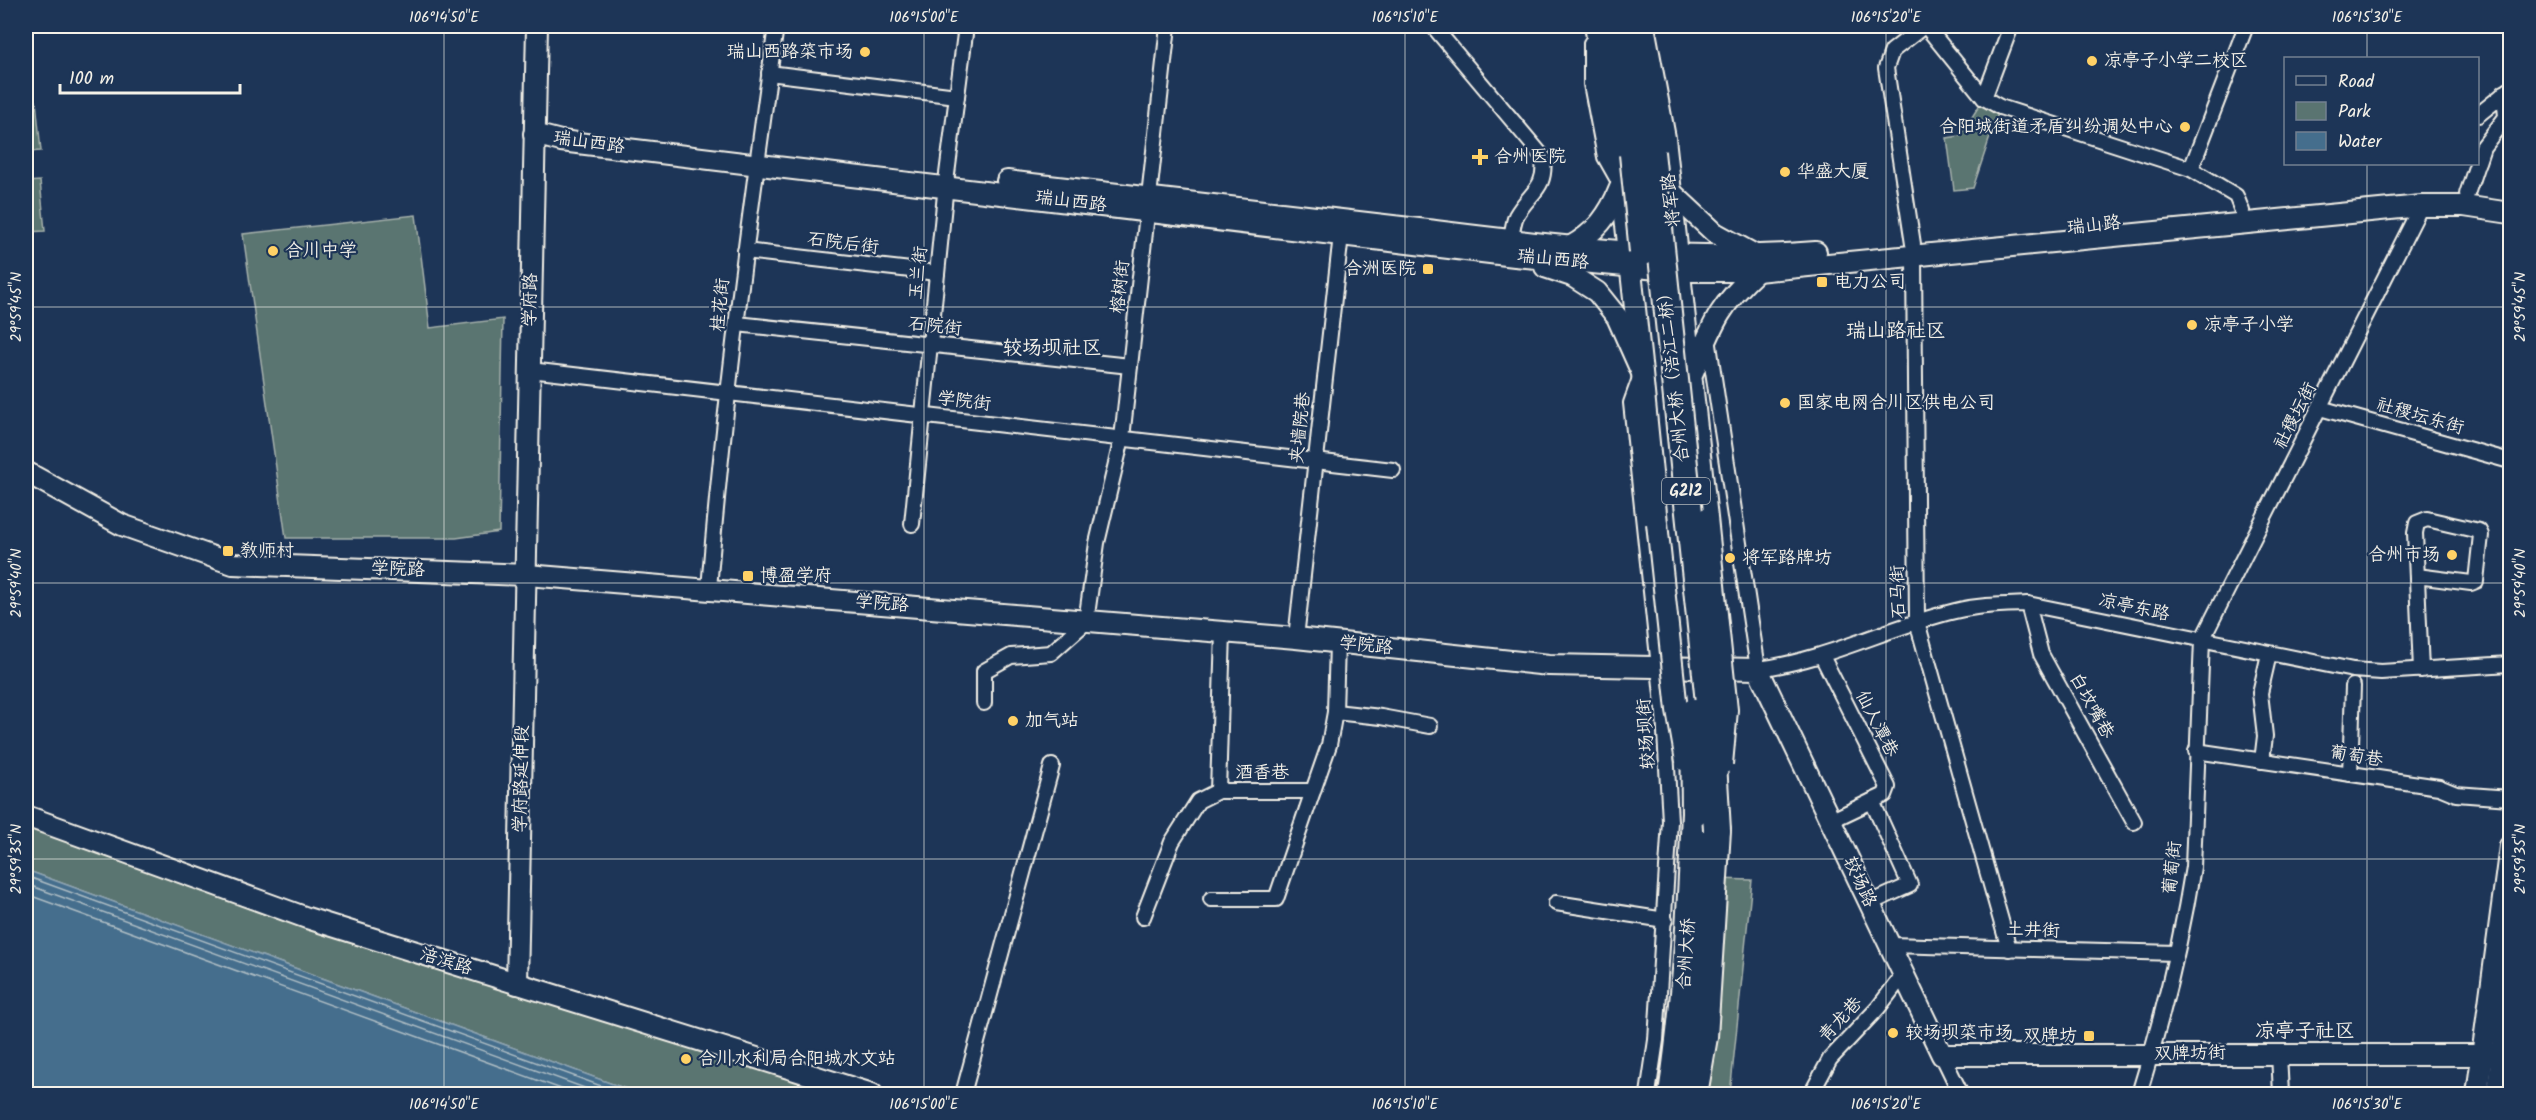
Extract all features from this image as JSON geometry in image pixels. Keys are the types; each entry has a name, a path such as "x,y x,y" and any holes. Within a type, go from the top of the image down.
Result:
{"highway":[{"name":"合州大桥（涪江二桥）","path":"1610,26 1642,153 1710,712 1717,830"},
{"name":"合州大桥（涪江二桥）","path":"1630,26 1694,711 1695,812"},
{"name":"合州大桥","path":"1672,1095 1681,1037 1690,934 1695,812"},
{"name":"合州大桥","path":"1694,1095 1704,1037 1714,924 1717,830"}],"main road":[{"name":"学府路","path":"527,575 537,26"},
{"path":"1593,26 1617,142 1677,710 1695,812"},
{"name":"将军路","path":"1644,26 1665,138 1727,710 1717,830"},
{"name":"瑞山西路","path":"534,134 561,141 757,158 1513,248 1679,264"},
{"path":"1570,247 1590,235 1610,213 1621,185"},
{"path":"1671,192 1715,233 1757,264 1717,314 1692,375"},
{"name":"瑞山路","path":"1913,250 2242,211 2421,194 2467,194 2511,200"},
{"name":"瑞山路","path":"1679,264 1757,264 2421,206 2464,206 2511,213"},
{"name":"瑞山西路","path":"1513,248 1570,247 1629,259"},
{"path":"1513,248 1572,276 1597,292 1617,317 1642,373"},
{"name":"学院路","path":"26,472 122,525 233,564 527,575 1296,638 1549,665 1758,669"},
{"name":"学府路延伸段","path":"517,984 527,575"},
{"name":"较场路","path":"1758,669 1942,1055"},
{"name":"涪滨路","path":"26,816 307,918 872,1095"},
{"path":"2497,1095 2511,846"},
{"path":"2477,1095 2498,1056 2511,988"},
{"name":"双牌坊街","path":"1942,1055 2498,1056"}],"street":[{"name":"桂花街","path":"709,589 715,504 730,393 745,251 776,26"},
{"name":"玉兰街","path":"912,524 946,181 966,26"},
{"name":"榕树街","path":"1086,622 1097,543 1122,438 1168,26"},
{"path":"1433,26 1544,157 1545,173 1540,187 1516,217 1513,248"},
{"path":"1925,26 1984,98 2000,107 2191,169 2236,196 2242,211"},
{"name":"石马街","path":"1925,26 1892,51 1886,68 1913,250 1917,622 2009,949"},
{"path":"1984,98 2011,26"},
{"path":"2191,169 2246,26"},
{"path":"769,73 957,96"},
{"path":"2479,115 2507,91"},
{"path":"2479,158 2483,147 2506,117 2507,91"},
{"path":"2467,194 2476,165"},
{"name":"社稷坛街","path":"2202,640 2421,206"},
{"name":"夹墙院巷","path":"1296,638 1342,228"},
{"name":"石院后街","path":"745,251 937,273"},
{"name":"石院街","path":"737,324 1130,366"},
{"path":"1708,336 1758,669"},
{"name":"学院街","path":"530,370 1393,470"},
{"name":"较场坝街","path":"1642,373 1631,403 1659,667 1670,821 1656,1040 1648,1095"},
{"name":"社稷坛东街","path":"2320,408 2511,461"},
{"path":"2417,576 2471,583 2476,581 2481,535 2479,531 2427,519 2420,520 2416,528 2417,576 2421,670"},
{"name":"凉亭东路","path":"1758,669 1794,665 1917,622 1985,606 2028,604 2353,670 2381,672 2511,664"},
{"name":"白坟嘴巷","path":"2028,604 2041,654 2134,822"},
{"path":"984,703 984,671 1011,656 1051,653 1086,622"},
{"name":"酒香巷","path":"1223,633 1218,791 1313,791 1329,745 1335,712 1337,643"},
{"name":"葡萄街","path":"2139,1095 2152,1055 2193,867 2202,640"},
{"path":"2262,761 2265,736 2260,693 2269,654"},
{"name":"仙人潭巷","path":"1822,656 1888,787 1885,795 1872,801"},
{"path":"2350,774 2353,686"},
{"path":"1335,712 1382,717 1430,726"},
{"name":"葡萄巷","path":"2196,751 2439,787 2456,794 2511,798"},
{"path":"963,1095 1052,766"},
{"path":"1143,917 1172,842 1198,801 1218,791"},
{"path":"1211,898 1276,900 1313,791"},
{"path":"1830,821 1872,801 1910,885 1870,903"},
{"path":"1556,903 1665,920"},
{"name":"土井街","path":"1890,945 2176,953"},
{"name":"青龙巷","path":"1811,1095 1830,1059 1878,1008 1903,975"},
{"path":"2279,1054 2281,1095"},
{"name":"较场路","path":"1942,1055 1961,1095"}],"green space":[{"path":"1984,98 2000,107 1973,188 1954,190 1947,138 1960,136"},
{"path":"36,101 41,151 26,152 26,102"},
{"path":"40,181 45,231 26,232 26,182"},
{"path":"416,215 430,328 503,319 499,532 456,538 286,538 243,234"},
{"path":"26,816 872,1094 640,1094 26,870"},
{"path":"1715,879 1752,880 1730,1094 1695,1094"}],"water":[{"path":"26,870 640,1094 26,1094"}],"place":[{"name":"瑞山西路菜市场","path":"865,52"},
{"name":"凉亭子小学二校区","path":"2092,61"},
{"name":"合阳城街道矛盾纠纷调处中心","path":"2185,127"},
{"name":"合州医院","path":"1480,157"},
{"name":"华盛大厦","path":"1785,172"},
{"name":"合川中学","path":"273,251"},
{"name":"合洲医院","path":"1428,269"},
{"name":"电力公司","path":"1822,282"},
{"name":"凉亭子小学","path":"2192,325"},
{"name":"国家电网合川区供电公司","path":"1785,403"},
{"name":"教师村","path":"228,551"},
{"name":"合州市场","path":"2452,555"},
{"name":"将军路牌坊","path":"1730,558"},
{"name":"博盈学府","path":"748,576"},
{"name":"加气站","path":"1013,721"},
{"name":"较场坝菜市场","path":"1893,1033"},
{"name":"双牌坊","path":"2089,1036"},
{"name":"合川水利局合阳城水文站","path":"686,1059"}],"district":[{"name":"瑞山路社区","path":"1896,332"},
{"name":"较场坝社区","path":"1052,349"},
{"name":"凉亭子社区","path":"2305,1032"}]}
